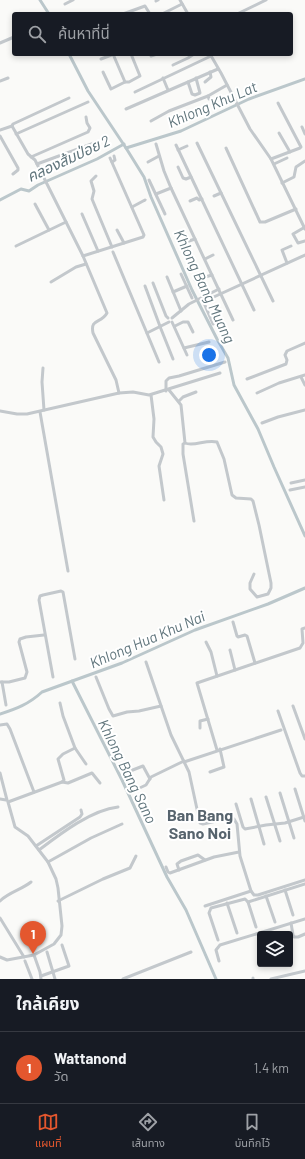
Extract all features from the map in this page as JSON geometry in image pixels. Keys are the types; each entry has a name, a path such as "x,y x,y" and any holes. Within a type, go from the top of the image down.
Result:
{"street":[{"path":"64,4 73,0"},
{"path":"180,0 187,12"},
{"path":"241,12 266,0"},
{"path":"166,12 182,4"},
{"path":"128,12 145,6 149,12"},
{"path":"0,43 12,38"},
{"path":"101,60 109,56"},
{"path":"114,56 125,82"},
{"path":"103,72 111,89 140,76 132,56"},
{"path":"173,65 191,56"},
{"path":"135,92 208,56"},
{"path":"211,56 250,129 274,164 305,228 293,234 298,243 305,241"},
{"path":"189,83 196,78 218,69"},
{"path":"205,82 211,77 210,72"},
{"path":"0,81 8,78"},
{"path":"163,78 168,90"},
{"path":"189,83 192,94 195,95 200,93 196,78"},
{"path":"126,109 168,90 189,83 198,82"},
{"path":"151,121 169,111 208,97 227,85"},
{"path":"0,130 12,126 13,124 69,98"},
{"path":"16,134 88,102"},
{"path":"271,159 301,147 278,103"},
{"path":"31,157 88,132 90,128 86,117"},
{"path":"12,126 28,154 37,164 47,183 83,256 107,314 102,319 94,323 92,326 93,333 116,380 119,393"},
{"path":"279,132 290,152"},
{"path":"0,136 18,168 18,170 13,174"},
{"path":"37,164 97,142"},
{"path":"178,150 185,147 183,142"},
{"path":"197,143 272,301"},
{"path":"156,144 171,188 234,320"},
{"path":"176,145 254,310"},
{"path":"226,148 260,222 265,222 296,209"},
{"path":"148,162 159,156"},
{"path":"83,256 143,237 144,235 112,162 112,157"},
{"path":"274,164 287,158"},
{"path":"282,183 294,177 296,167 305,161"},
{"path":"178,167 183,178 186,179 191,177"},
{"path":"96,176 91,181 94,191 92,199 112,247"},
{"path":"149,180 165,214"},
{"path":"156,194 171,188"},
{"path":"214,196 221,193"},
{"path":"190,201 197,198 199,200 202,199"},
{"path":"132,206 145,200"},
{"path":"35,204 49,230"},
{"path":"82,214 98,251"},
{"path":"16,246 66,222"},
{"path":"117,230 124,243"},
{"path":"186,242 195,239"},
{"path":"287,263 282,250 291,246"},
{"path":"113,252 159,362"},
{"path":"213,324 204,302 305,255"},
{"path":"205,259 213,256"},
{"path":"51,282 76,267 86,264"},
{"path":"181,274 192,298"},
{"path":"195,280 212,275"},
{"path":"167,278 181,311"},
{"path":"153,283 166,316 175,326 187,355"},
{"path":"145,286 173,359"},
{"path":"173,292 187,286"},
{"path":"147,332 160,327 192,302 204,298 218,289"},
{"path":"175,326 183,322 188,322 193,332"},
{"path":"184,348 209,342"},
{"path":"247,379 286,364 287,360 285,355 287,351 305,343"},
{"path":"194,521 183,454 184,443 181,405 179,401 167,390 166,381 169,378 225,362"},
{"path":"43,368 42,382 44,410"},
{"path":"0,411 21,414 40,412 119,393 133,392 150,395 220,373"},
{"path":"257,393 303,376 305,385"},
{"path":"179,401 183,397 196,392"},
{"path":"150,395 154,419 153,437 163,451 163,456 159,466 164,500"},
{"path":"262,423 305,410"},
{"path":"40,412 68,571"},
{"path":"184,443 189,444 208,441 217,442 224,459 232,496 236,498 251,498 253,501 271,583 271,588 268,594 257,597 250,589 250,583 254,574"},
{"path":"292,483 305,480"},
{"path":"290,490 305,487"},
{"path":"54,677 44,635 39,598 42,595 61,591 63,592 75,659"},
{"path":"233,622 238,637 245,635 247,636 255,663"},
{"path":"210,772 224,767 197,683 300,648 303,643 302,629 305,628"},
{"path":"6,705 1,682 22,680 27,676 19,642 20,639 44,635"},
{"path":"206,642 211,652 217,676"},
{"path":"230,650 235,670"},
{"path":"146,662 173,740 189,772 200,823 203,824 230,818 234,819 237,824 239,852 253,894 256,895 305,880"},
{"path":"96,677 113,716 161,706"},
{"path":"60,703 63,716 75,748 86,764"},
{"path":"293,706 305,738"},
{"path":"278,711 301,775 305,776"},
{"path":"200,728 200,721 208,719"},
{"path":"0,725 8,724 34,792"},
{"path":"131,792 146,785 150,779 184,761 281,730"},
{"path":"62,782 64,778 58,758 75,748"},
{"path":"125,773 143,766 150,779"},
{"path":"0,799 7,801 62,782 68,783 92,773 100,783"},
{"path":"0,774 15,827 26,834 36,846 48,862 56,879 62,926 61,935 57,942 34,955 24,959 7,960 0,957"},
{"path":"236,804 244,828 247,829 304,820 295,789"},
{"path":"280,793 294,838"},
{"path":"266,797 280,841"},
{"path":"250,799 264,844"},
{"path":"39,850 87,818 108,809 118,808"},
{"path":"36,846 80,817 82,814 81,810"},
{"path":"48,862 91,838 122,824"},
{"path":"166,867 169,873 214,857 239,852"},
{"path":"179,870 178,864 181,861 198,855 205,860"},
{"path":"58,901 103,879 130,868 136,856"},
{"path":"0,901 9,894 26,887 32,882"},
{"path":"248,902 304,884 305,890"},
{"path":"285,890 293,915"},
{"path":"205,906 251,891"},
{"path":"266,896 275,922"},
{"path":"218,940 209,911 211,908 244,898 248,902 256,926"},
{"path":"227,903 237,933"},
{"path":"0,918 24,959 32,979"},
{"path":"219,961 216,950 220,945 305,919"},
{"path":"291,923 293,936 298,937 305,934"},
{"path":"62,945 71,972"},
{"path":"47,952 55,978"},
{"path":"123,979 191,952"},
{"path":"34,955 41,977 70,966"},
{"path":"271,979 305,972"},
{"path":"277,979 305,972"}],"waterway":[{"name":"Khlong Bang Muang","path":"40,0 48,12"},
{"name":"Khlong Bang Muang","path":"70,56 88,91 144,177 151,197 192,290 228,358 234,385 258,429 305,536"},
{"name":"Khlong Khu Lat","path":"126,148 181,131 249,99 305,79"},
{"name":"คลองส้มป่อย 2","path":"0,200 21,189 29,191 38,185 97,159 124,144"},
{"name":"Khlong Hua Khu Nai","path":"0,714 22,706 42,692 122,663 195,630 268,604 305,588"},
{"name":"Khlong Bang Sano","path":"72,681 122,780 167,877 186,910 216,979"}],"place":[{"name":"Wattanond","path":"33,954"}],"district":[{"name":"Ban Bang Sano Noi","path":"200,823"}]}
